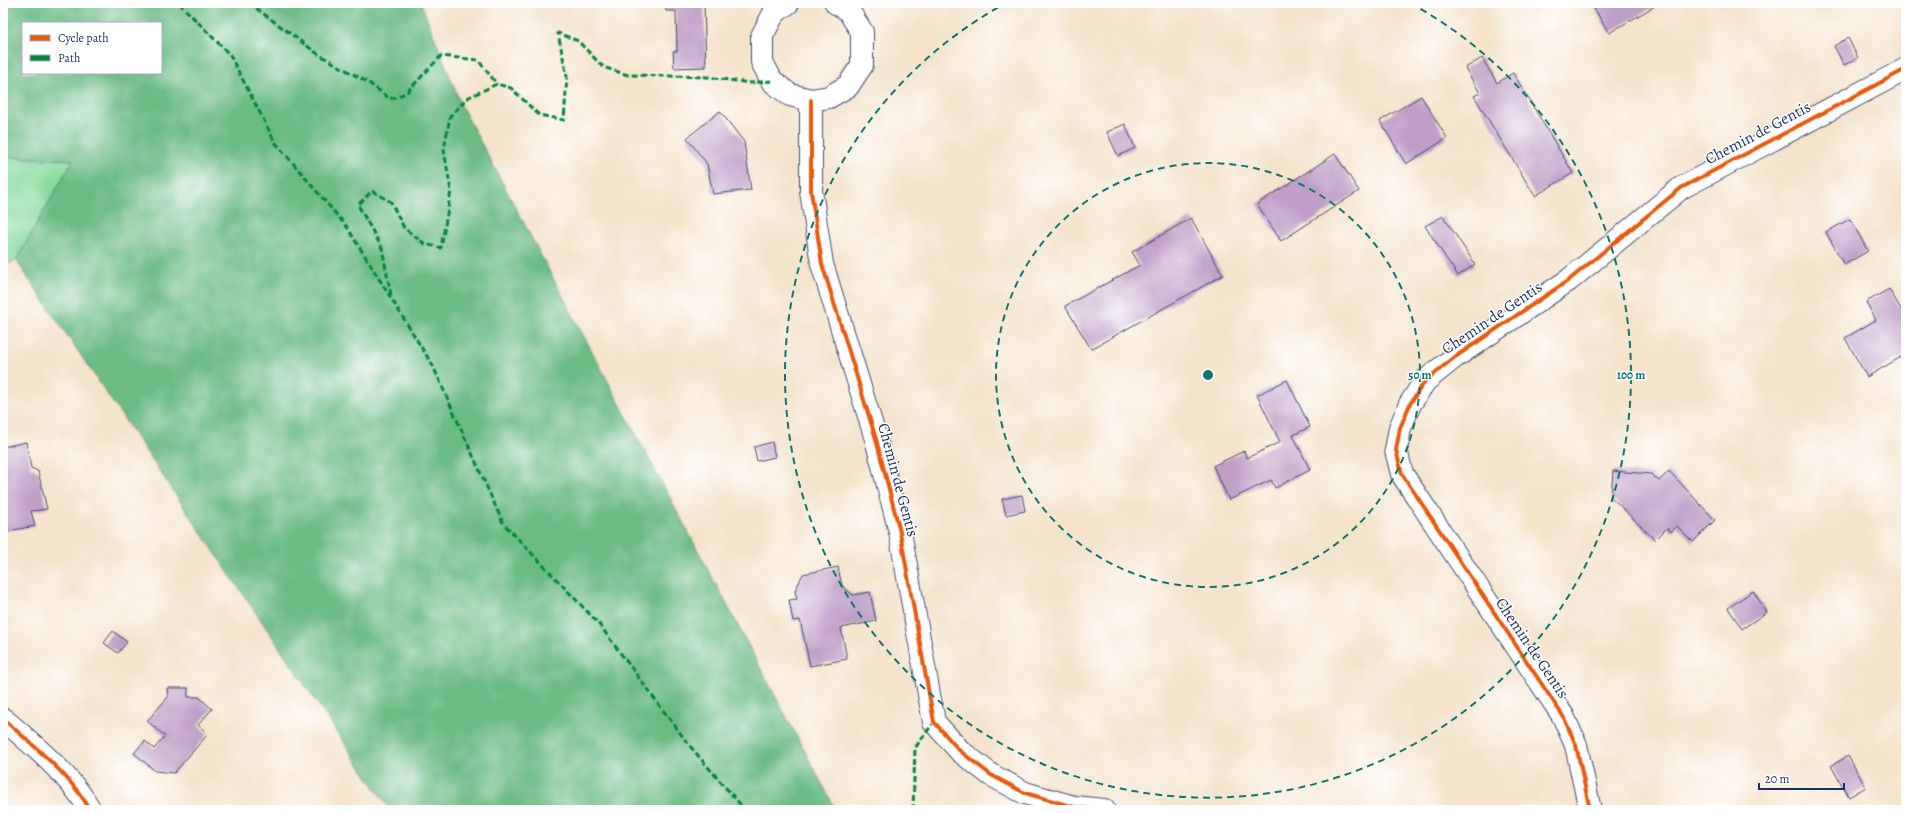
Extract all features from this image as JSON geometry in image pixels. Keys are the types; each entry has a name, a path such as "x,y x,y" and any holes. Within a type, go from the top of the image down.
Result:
{"street":[{"path":"788,3 774,13 762,36 762,62 772,81 790,95 811,100 829,97 848,86 862,65 862,32 848,10 836,3"},
{"name":"Chemin de Gentis","path":"1590,810 1576,745 1563,716 1402,474 1396,450 1400,428 1410,404 1425,381 1455,357 1569,280 1681,188 1906,69"},
{"name":"Chemin de Gentis","path":"811,100 811,191 822,264 876,439 900,532 934,722 960,752 991,775 1025,793 1074,807 1104,810"},
{"path":"3,719 39,750 84,799 90,810"}],"green space":[{"path":"3,3 421,3 462,107 836,810 390,810 16,260 73,160 3,157"},
{"path":"3,157 73,160 16,260 3,266"}],"building":[{"path":"665,3 704,3 706,67 674,68 673,51 677,51 676,11 666,11"},
{"path":"1591,3 1660,3 1609,33"},
{"path":"1848,38 1858,58 1844,65 1834,46"},
{"path":"1482,58 1497,83 1513,73 1573,173 1535,196 1474,96 1480,93 1465,68"},
{"path":"1421,96 1447,138 1406,164 1380,121"},
{"path":"720,111 744,142 751,190 713,194 707,164 687,138"},
{"path":"1125,124 1135,148 1118,156 1107,132"},
{"path":"1335,154 1359,191 1281,241 1257,204"},
{"path":"1443,216 1475,264 1458,276 1425,226"},
{"path":"1191,218 1223,275 1091,349 1065,306 1140,265 1132,252"},
{"path":"1850,219 1868,251 1844,265 1826,232"},
{"path":"1889,289 1906,318 1906,354 1867,377 1845,338 1876,320 1866,302"},
{"path":"1287,380 1310,427 1293,435 1310,470 1275,488 1271,480 1229,500 1213,466 1244,451 1247,458 1280,442 1257,395"},
{"path":"26,442 31,468 38,471 47,509 31,511 35,526 3,532 3,447"},
{"path":"772,442 775,457 757,461 754,447"},
{"path":"1613,471 1651,474 1659,481 1669,471 1715,520 1693,542 1677,526 1671,532 1667,528 1655,540 1611,497"},
{"path":"1022,495 1025,511 1006,515 1002,499"},
{"path":"838,567 842,586 853,595 870,592 876,621 841,628 847,659 810,666 800,620 793,621 789,600 797,599 795,591 803,574"},
{"path":"1753,591 1767,612 1742,629 1728,608"},
{"path":"113,631 127,642 118,653 104,643"},
{"path":"167,688 188,688 188,697 199,697 212,709 198,725 208,734 174,773 155,771 134,753 145,741 154,749 165,736 147,721 168,697"},
{"path":"1848,756 1866,787 1849,797 1831,766"}],"marked path":[{"path":"179,3 230,55 275,142 347,227 433,366 503,523 598,623 689,745 745,810"},
{"path":"249,3 318,54 369,83 390,99 406,93 441,56 478,60 497,84"},
{"path":"391,295 382,248 358,205 372,191 391,202 404,228 425,244 441,248 451,191 444,150 450,116 469,97 497,84 511,88 539,115 564,120 567,77 558,33 578,41 603,67 628,75 708,77 750,83 772,81"},
{"path":"913,810 915,748 934,722"}],"cycle path":[{"path":"1590,810 1576,745 1563,716 1402,474 1396,450 1400,428 1410,404 1425,381 1455,357 1569,280 1681,188 1906,69"},
{"path":"811,100 811,191 822,264 876,439 900,532 934,722 960,751 991,775 1025,793 1074,807 1104,810"},
{"path":"3,719 62,773 83,798 90,810"}]}
